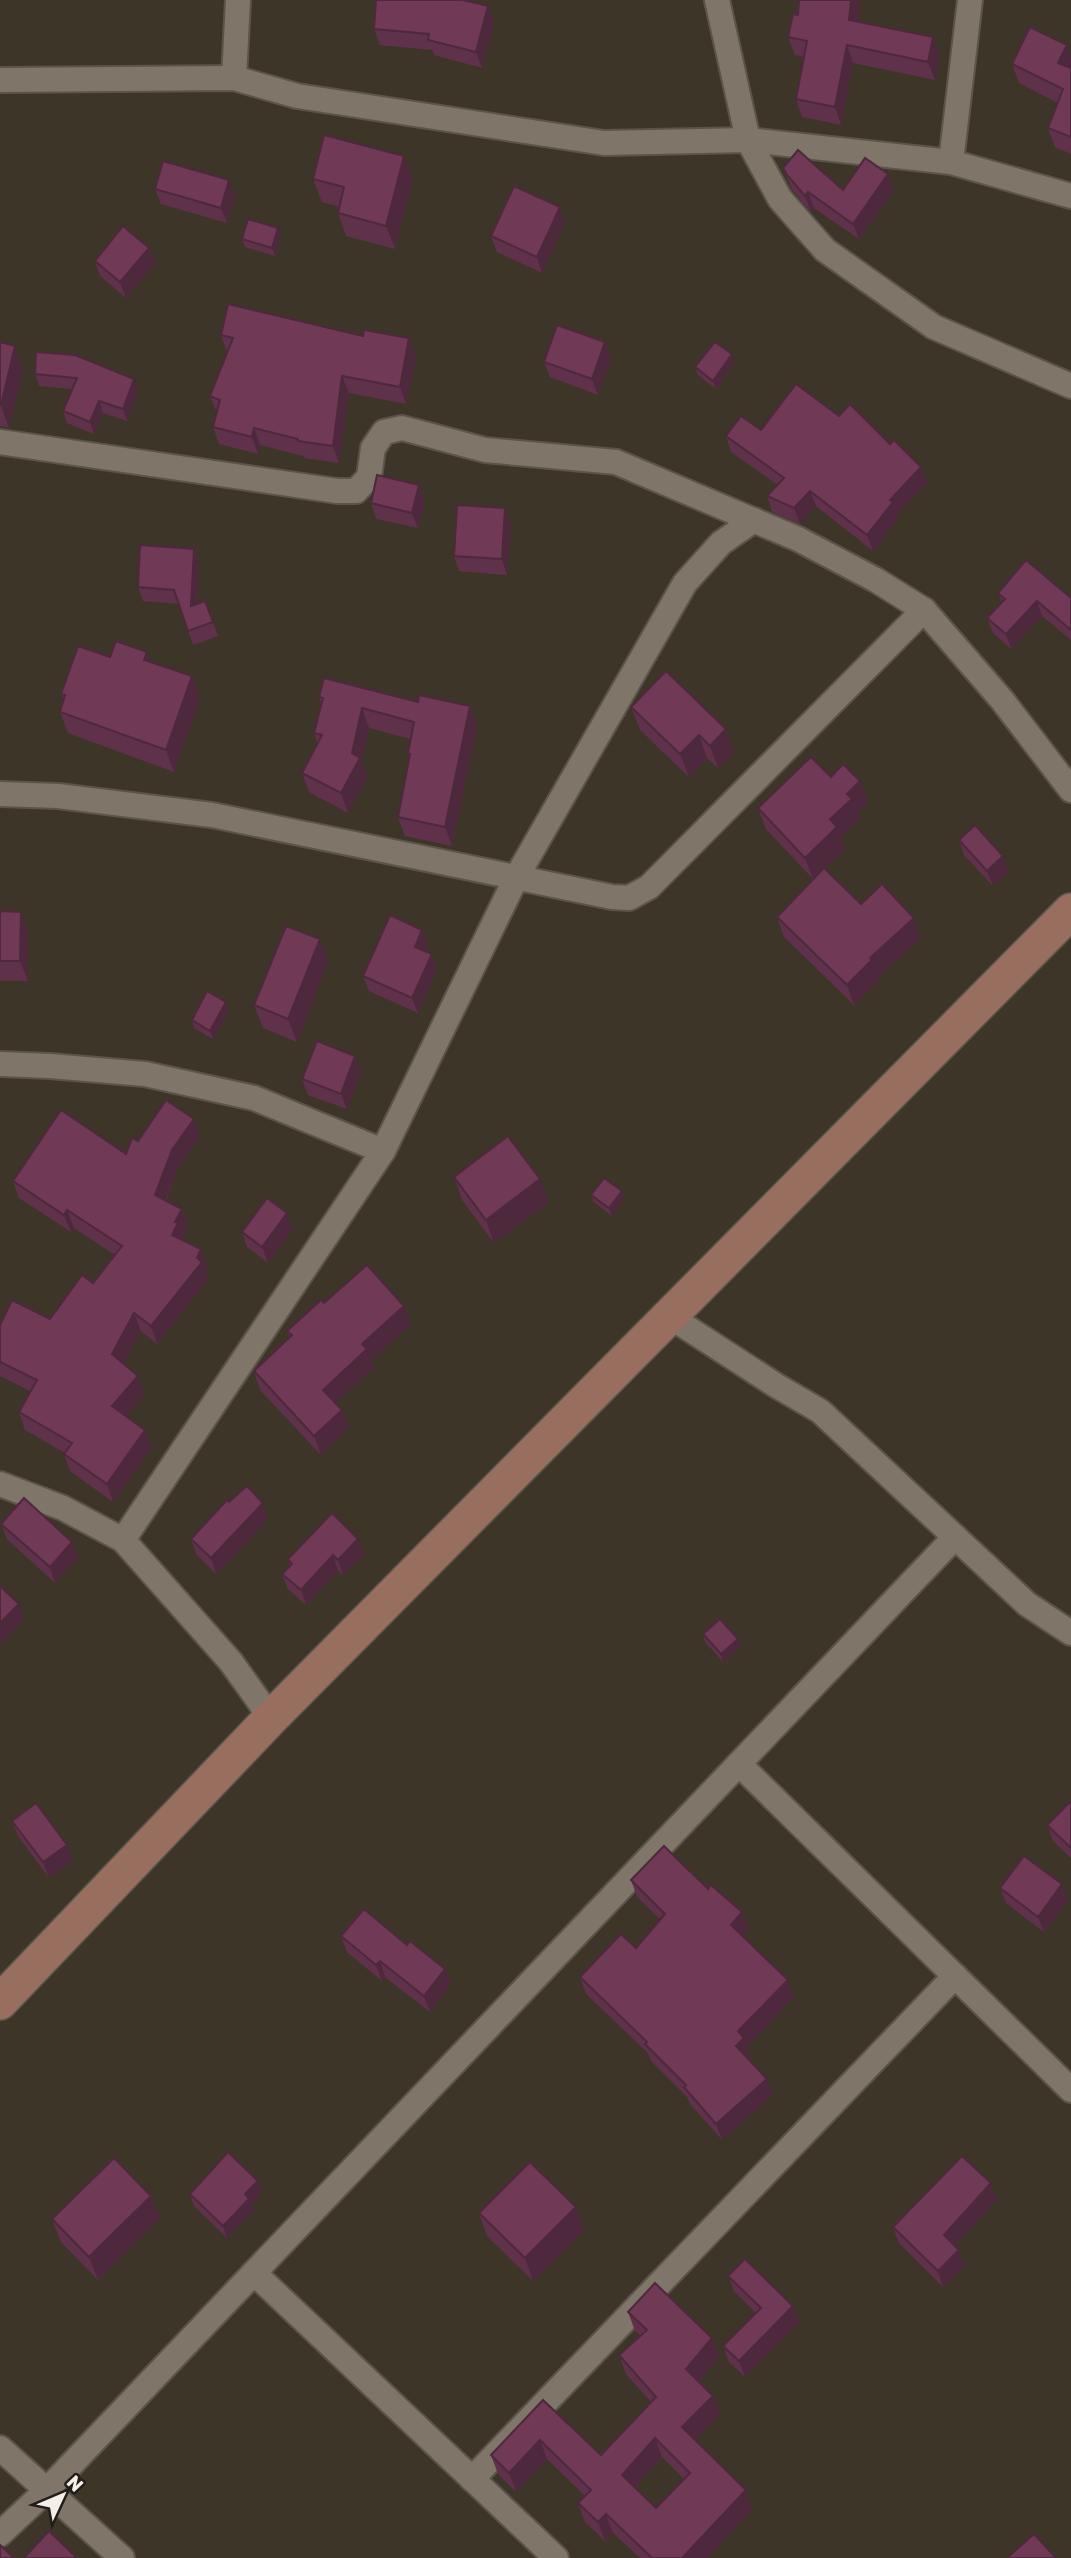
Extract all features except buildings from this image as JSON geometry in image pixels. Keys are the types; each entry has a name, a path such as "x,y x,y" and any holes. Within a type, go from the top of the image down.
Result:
{"street":[{"path":"233,78 238,0"},
{"path":"717,0 748,139 780,200 824,250 934,327 1071,386"},
{"path":"951,162 970,0"},
{"path":"0,80 233,78 297,96 604,143 748,139 951,162 1071,196"},
{"path":"0,442 337,491 356,491 369,477 373,448 384,432 402,428 485,450 616,462 798,539 876,580 924,610 1002,700 1071,790"},
{"path":"123,1540 383,1151 516,878 685,583 720,543 754,520"},
{"path":"0,794 58,796 212,815 516,878 629,898 649,887 924,610"},
{"path":"0,2002 271,1718 1071,911"},
{"path":"0,1064 145,1074 254,1098 383,1151"},
{"path":"670,1315 777,1386 820,1411 1027,1604 1071,1633"},
{"path":"0,1484 62,1508 123,1540 231,1662 271,1718"},
{"path":"0,2534 47,2490 955,1537"},
{"path":"739,1764 1071,2090"},
{"path":"472,2479 955,1976"},
{"path":"254,2273 556,2558"},
{"path":"0,2448 122,2558"}]}
